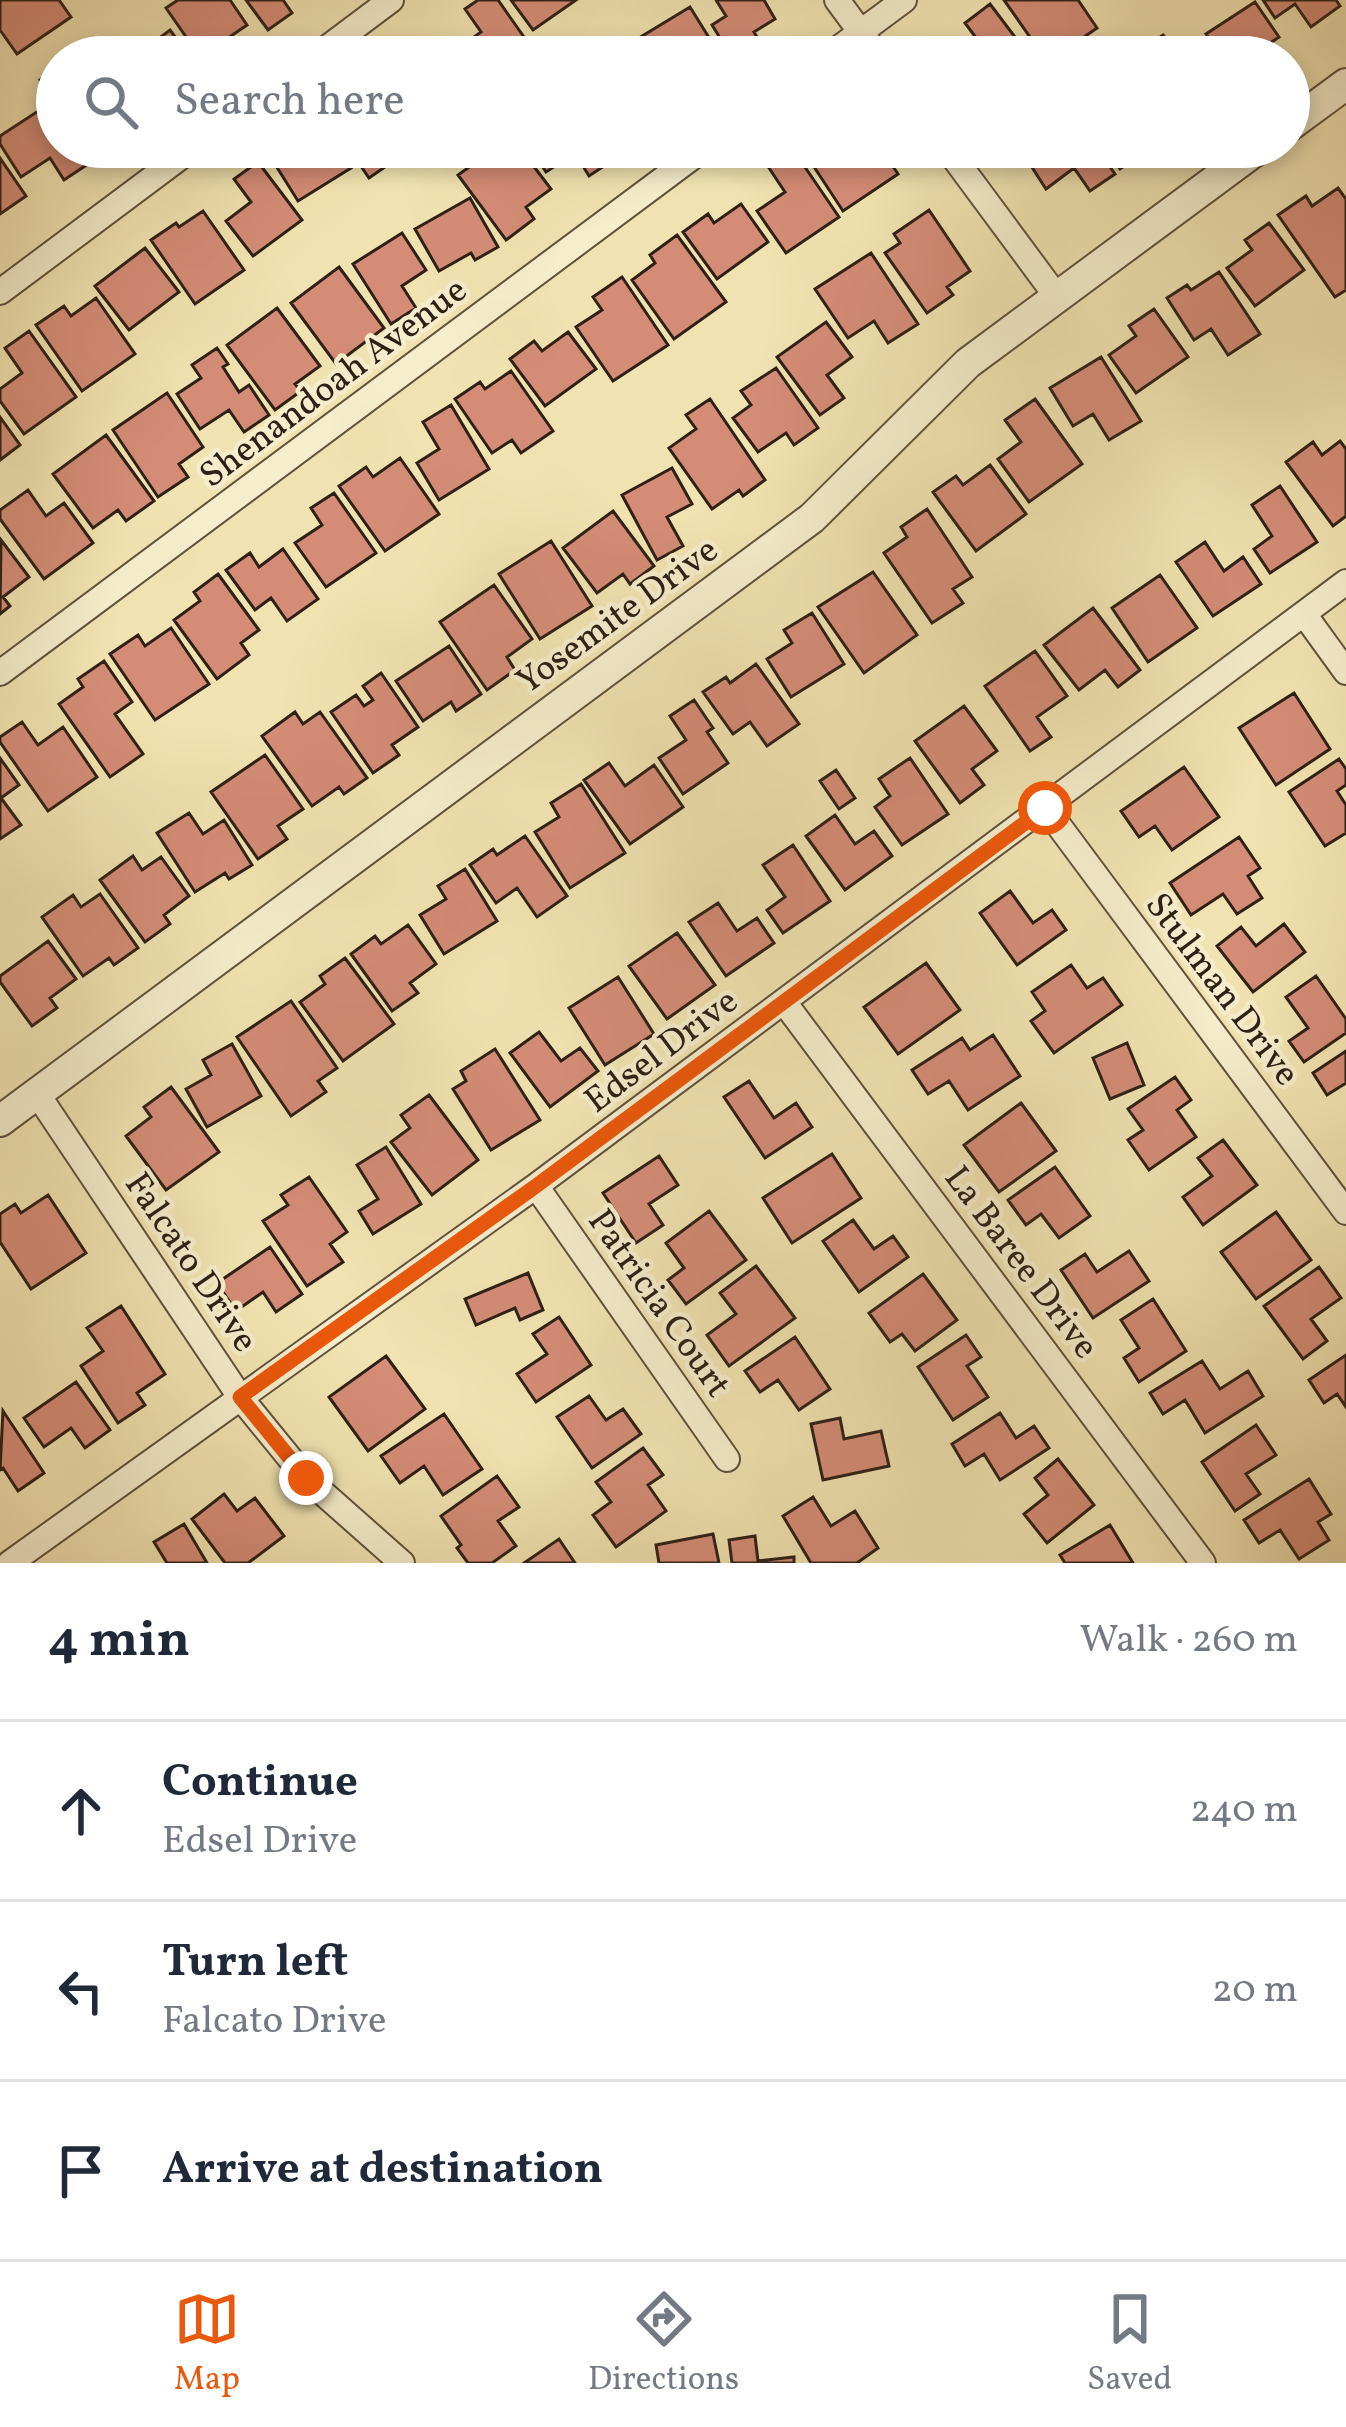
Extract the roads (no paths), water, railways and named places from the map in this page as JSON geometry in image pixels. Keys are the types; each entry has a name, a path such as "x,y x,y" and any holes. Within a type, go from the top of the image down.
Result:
{"street":[{"path":"343,36 391,0"},
{"path":"837,0 864,36"},
{"path":"856,36 904,0"},
{"path":"1310,114 1341,97"},
{"path":"0,292 166,168"},
{"name":"Shenandoah Avenue","path":"0,673 678,168"},
{"path":"962,168 1057,297"},
{"name":"Yosemite Drive","path":"0,1121 812,518 968,363 1232,168"},
{"name":"Edsel Drive","path":"10,1563 536,1186 1346,582"},
{"path":"1304,614 1346,672"},
{"name":"Stulman Drive","path":"1045,808 1346,1212"},
{"name":"La Baree Drive","path":"784,1001 1203,1563"},
{"name":"Falcato Drive","path":"36,1092 240,1397 306,1478 402,1563"},
{"name":"Patricia Court","path":"536,1186 727,1459"}]}
